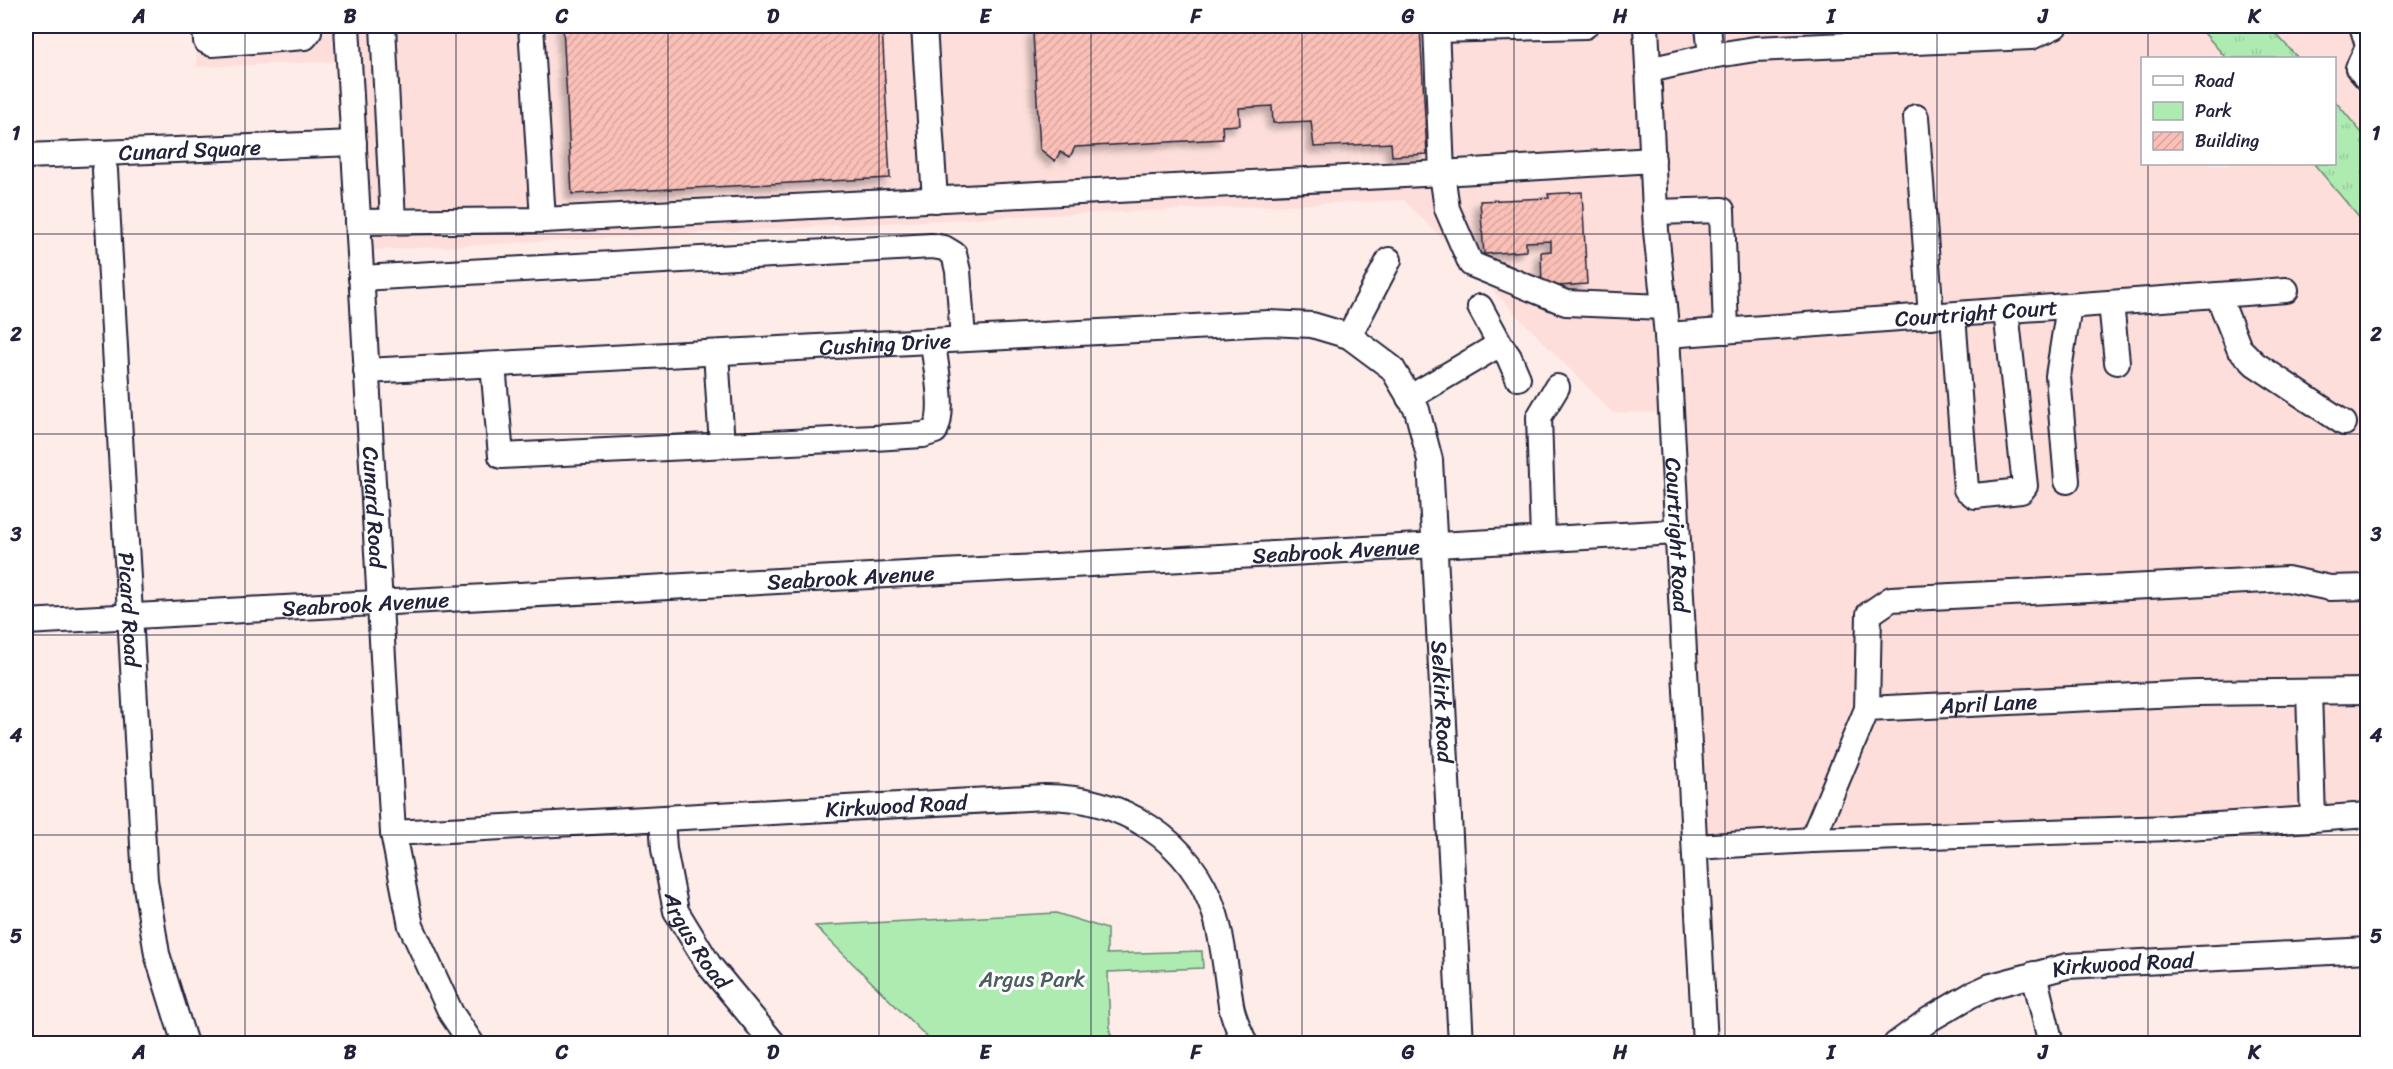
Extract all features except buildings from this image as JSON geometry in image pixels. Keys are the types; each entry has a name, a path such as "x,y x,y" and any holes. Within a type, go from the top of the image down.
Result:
{"street":[{"path":"205,26 206,41 212,44 304,37 309,32 308,26"},
{"name":"Cunard Road","path":"347,26 393,833 411,926 451,1013 472,1044"},
{"path":"383,26 393,221"},
{"path":"531,26 543,220"},
{"path":"924,26 935,200"},
{"path":"1585,26 1436,28 1442,173 1447,209 1471,264 1566,303 1664,307"},
{"name":"Courtright Road","path":"1646,26 1656,212 1666,335 1705,1044"},
{"path":"1708,26 1711,56"},
{"path":"1648,70 1755,49 1909,34 2031,37 2055,26"},
{"path":"2362,26 2367,46 2358,68 2367,80"},
{"path":"1916,117 1942,316 1956,380 1966,489 1975,496 2021,491 2025,486 2006,311"},
{"name":"Cunard Square","path":"26,156 354,143"},
{"path":"358,222 543,220 1653,160"},
{"name":"Picard Road","path":"105,170 146,880 157,954 185,1044"},
{"path":"1656,212 1722,210 1726,331"},
{"path":"361,278 932,246 944,248 954,254 958,271 963,339"},
{"path":"1349,336 1389,260"},
{"name":"Courtright Court","path":"1666,335 2286,290"},
{"path":"2218,295 2239,348 2255,364 2344,423"},
{"path":"2111,303 2117,362"},
{"path":"2067,481 2058,376 2069,306"},
{"path":"1480,307 1509,357 1518,378"},
{"name":"Cushing Drive","path":"366,371 1269,323 1312,325 1349,336 1392,368"},
{"path":"493,364 501,456 923,435 935,431 940,422 933,341"},
{"path":"1410,398 1500,344"},
{"path":"716,353 722,445"},
{"name":"Selkirk Road","path":"1392,368 1416,410 1430,460 1461,1044"},
{"path":"1543,539 1539,417 1557,387"},
{"name":"Seabrook Avenue","path":"26,622 1677,532"},
{"path":"1812,840 1867,709 1869,614 1891,599 2287,579 2330,588 2367,587"},
{"name":"April Lane","path":"1867,709 2197,693 2367,691"},
{"path":"2309,692 2313,819"},
{"name":"Kirkwood Road","path":"393,833 1046,797 1069,797 1112,807 1149,826 1168,840 1184,856 1197,875 1215,914 1225,958 1231,1007 1245,1044"},
{"path":"1695,847 1812,840 2170,828 2367,815"},
{"name":"Argus Road","path":"662,819 663,849 676,911 709,965 774,1044"},
{"name":"Kirkwood Road","path":"1896,1044 1930,1019 1971,995 1991,986 2067,966 2367,950"},
{"path":"2034,974 2051,1044"}],"shaded area":[{"path":"195,26 2198,26 2225,57 2141,57 2141,165 2315,165 2367,227 2367,829 1696,860 1670,412 1613,413 1404,200 982,218 359,251 349,61 197,67"},
{"path":"2262,26 2367,26 2367,144 2336,108 2336,57 2290,57"}],"green space":[{"path":"2198,26 2269,26 2297,57 2225,57"},
{"path":"2336,102 2367,139 2367,227 2315,165 2336,165"},
{"name":"Argus Park","path":"1056,913 1107,929 1107,954 1202,951 1203,968 1108,972 1110,1033 1116,1043 933,1043 815,926"}]}
